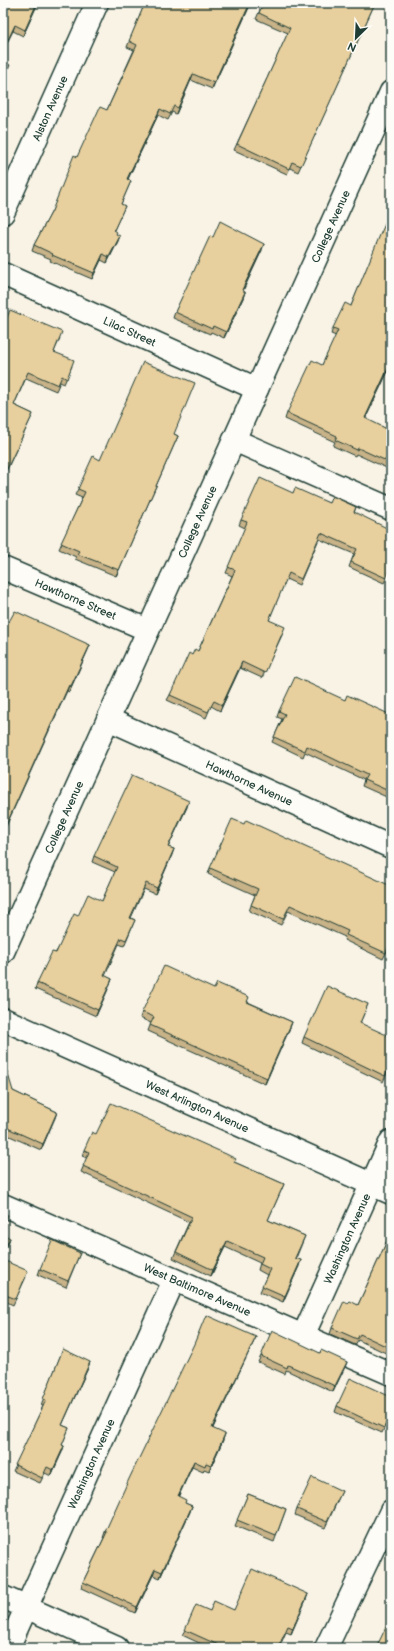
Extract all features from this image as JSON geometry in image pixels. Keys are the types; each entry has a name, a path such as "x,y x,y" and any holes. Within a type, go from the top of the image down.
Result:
{"street":[{"name":"Alston Avenue","path":"3,213 97,3"},
{"name":"College Avenue","path":"3,952 391,92"},
{"name":"Lilac Street","path":"3,274 257,389"},
{"path":"234,440 391,509"},
{"name":"Hawthorne Street","path":"3,568 148,630"},
{"name":"Hawthorne Avenue","path":"108,720 391,847"},
{"name":"West Arlington Avenue","path":"3,1019 381,1189"},
{"name":"Washington Avenue","path":"303,1336 381,1189 391,1141"},
{"name":"West Baltimore Avenue","path":"3,1205 391,1374"},
{"name":"Washington Avenue","path":"8,1648 174,1280"},
{"path":"326,1648 391,1511"},
{"path":"3,1597 116,1648"}],"building":[{"path":"3,3 37,3 25,30 15,25 3,50"},
{"path":"145,3 250,3 214,83 193,74 178,108 174,106 170,114 160,109 127,179 131,181 121,204 125,206 114,230 117,232 116,234 120,236 109,257 103,254 94,273 52,255 53,254 34,245 52,211 74,155 77,157 100,107 107,110 137,45 129,41"},
{"path":"263,3 375,3 301,166 292,162 289,169 237,144 290,28 259,13"},
{"path":"3,62 10,65 3,81"},
{"path":"391,211 391,362 365,418 391,431 391,463 358,448 357,450 335,440 337,436 287,413 312,360 322,365 338,330 333,328 345,303 351,306"},
{"path":"220,221 264,244 242,290 245,292 226,332 213,326 212,329 175,312 210,236 213,237"},
{"path":"10,310 62,332 54,352 74,360 67,379 62,376 58,385 28,372 14,405 33,414 3,477 3,319 6,320"},
{"path":"143,362 195,383 174,434 178,436 119,570 77,554 79,551 61,543 85,492 78,489 93,456 100,460"},
{"path":"260,478 293,493 295,488 329,503 332,496 356,507 354,512 391,530 389,535 391,536 391,566 386,578 351,562 357,549 321,533 301,579 289,573 269,620 285,627 265,673 242,662 222,705 214,701 208,712 170,695 189,653 192,655 195,649 198,651 235,570 228,567 247,522 241,520"},
{"path":"15,611 90,645 71,686 69,685 3,832 3,624 7,625"},
{"path":"295,677 345,700 347,695 391,715 391,792 364,780 367,775 307,746 305,751 274,737 285,714 279,711"},
{"path":"132,775 189,801 168,847 174,849 157,888 146,883 130,918 135,920 126,940 121,938 104,975 112,979 98,1010 37,983 52,952 56,953 74,914 78,916 88,894 102,901 117,867 94,856"},
{"path":"232,819 244,824 246,820 391,886 391,946 389,945 386,953 346,935 348,931 290,905 283,919 251,905 258,889 210,868"},
{"path":"164,966 214,989 217,983 249,997 247,1002 292,1022 267,1078 150,1025 154,1017 142,1012"},
{"path":"327,986 368,1004 360,1023 391,1037 391,1063 385,1076 304,1037"},
{"path":"7,1071 13,1091 57,1112 43,1144 3,1126 3,1081"},
{"path":"111,1103 226,1154 236,1159 234,1162 284,1184 268,1220 305,1236 295,1258 301,1260 285,1296 262,1286 270,1269 260,1264 263,1257 227,1241 213,1270 176,1252 192,1217 83,1166 89,1152 84,1150 92,1132 96,1134"},
{"path":"3,1213 8,1215 3,1228"},
{"path":"391,1232 390,1348 360,1334 357,1339 332,1328 344,1301 348,1303 350,1301 358,1305"},
{"path":"3,1234 10,1238 3,1252"},
{"path":"52,1240 80,1253 68,1281 40,1269"},
{"path":"3,1260 28,1271 16,1299 3,1294"},
{"path":"206,1315 256,1337 212,1428 225,1434 211,1465 206,1463 205,1466 194,1461 178,1496 186,1500 185,1503 192,1506 162,1572 155,1569 137,1607 83,1582 107,1532 105,1532 129,1479 194,1344"},
{"path":"272,1330 320,1353 321,1350 347,1362 335,1386 288,1365 287,1368 261,1356"},
{"path":"63,1349 90,1362 62,1425 69,1428 62,1445 64,1446 53,1470 47,1467 42,1478 15,1465 46,1400 43,1399"},
{"path":"350,1378 391,1397 391,1412 384,1428 337,1406"},
{"path":"312,1477 342,1491 327,1522 297,1509"},
{"path":"248,1494 286,1509 276,1536 237,1520"},
{"path":"252,1569 308,1594 293,1628 288,1626 278,1648 225,1648 185,1630 196,1605 210,1611 214,1601 234,1610"},
{"path":"389,1621 391,1622 391,1648 376,1648"}]}
